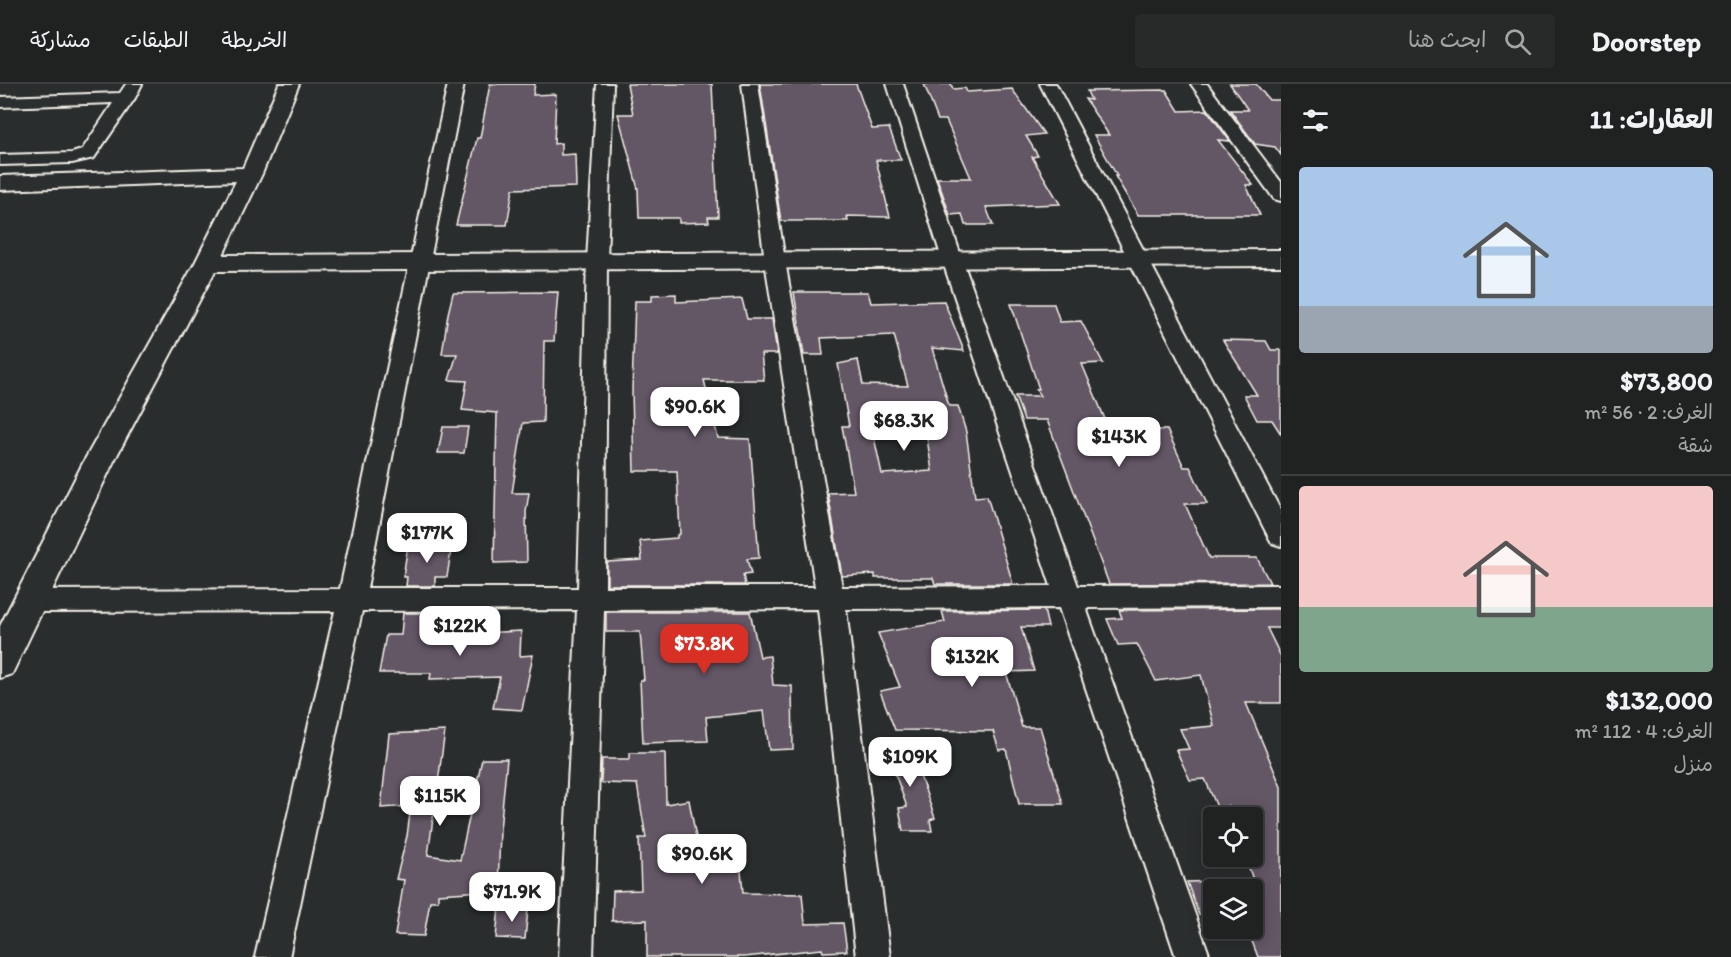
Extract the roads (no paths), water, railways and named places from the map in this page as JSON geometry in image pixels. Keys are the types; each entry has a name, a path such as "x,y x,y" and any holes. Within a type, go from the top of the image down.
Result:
{"street":[{"path":"0,663 28,601 118,426 207,263 251,174 289,84"},
{"path":"272,957 351,600 456,84"},
{"path":"576,957 591,600 597,261 605,84"},
{"path":"750,84 775,261 831,600 873,957"},
{"path":"895,84 952,259 1071,597 1193,957"},
{"path":"1048,84 1281,536"},
{"path":"1199,84 1281,195"},
{"path":"0,102 130,91"},
{"path":"0,160 72,158 88,154 130,91"},
{"path":"0,183 251,174"},
{"path":"207,263 1281,258"},
{"path":"28,601 831,600 1281,596"}]}
